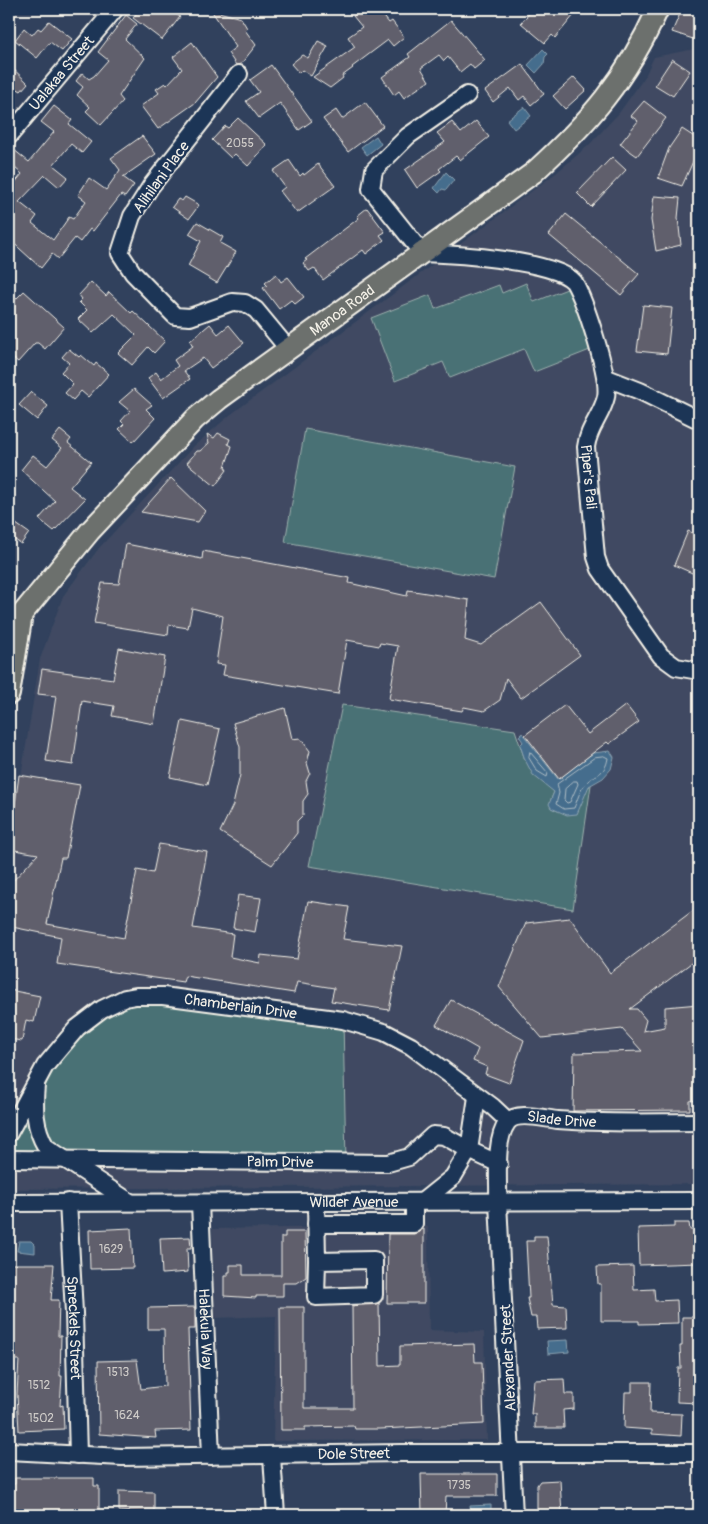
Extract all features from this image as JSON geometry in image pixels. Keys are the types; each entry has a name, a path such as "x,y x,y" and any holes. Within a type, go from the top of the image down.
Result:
{"main road":[{"name":"Manoa Road","path":"15,613 189,425 219,399 533,173 575,135 612,92 642,45 658,9"},
{"path":"9,694 15,613"}],"street":[{"name":"Ualakaa Street","path":"9,136 116,9"},
{"name":"Alihilani Place","path":"239,74 151,186 132,216 120,253 133,274 175,316 190,317 232,302 246,303 256,310 289,350"},
{"path":"422,253 374,195 371,188 372,176 374,170 408,136 467,95"},
{"name":"Piper's Pali","path":"422,253 487,256 569,277 577,288 607,378 604,404 588,437 586,446 596,557 606,580 661,656 676,667 699,671"},
{"path":"607,378 640,391 699,420"},
{"name":"Chamberlain Drive","path":"9,1134 36,1081 62,1043 87,1019 124,998 136,996 163,996 344,1020 384,1032 411,1046 477,1098 493,1107 508,1121"},
{"path":"36,1081 35,1117 40,1136 46,1147 130,1202"},
{"path":"316,1224 414,1224 418,1201 453,1177 469,1150 477,1098"},
{"name":"Slade Drive","path":"498,1202 498,1164 502,1133 508,1121 518,1116 578,1122 699,1122"},
{"name":"Palm Drive","path":"9,1159 388,1162 409,1157 433,1135 444,1136 469,1150"},
{"path":"469,1150 498,1164"},
{"name":"Wilder Avenue","path":"9,1203 699,1201"},
{"name":"Spreckels Street","path":"68,1202 74,1305 78,1455"},
{"path":"316,1202 317,1261"},
{"name":"Alexander Street","path":"498,1202 514,1515"},
{"name":"Halekula Way","path":"200,1203 211,1456"},
{"name":"Dole Street","path":"9,1450 122,1457 699,1453"},
{"path":"272,1457 276,1515"}],"shaded area":[{"path":"699,48 699,1184 9,1189 9,850 40,659 63,596 99,548 194,446 230,415 556,173 589,145 619,113 644,78 654,57"},
{"path":"428,1226 429,1330 484,1332 487,1440 273,1441 276,1316 215,1318 212,1229"}],"green space":[{"path":"526,283 534,302 572,287 595,348 534,372 524,349 450,378 443,362 395,381 371,318 430,295 435,309 499,285 502,293"},
{"path":"305,429 515,467 494,579 285,542"},
{"path":"342,705 515,730 525,760 554,792 551,799 551,808 558,811 591,785 573,909 309,866"},
{"path":"134,1000 343,1020 346,1163 9,1159 9,1133 41,1100 50,1072 91,1024"}],"water":[{"path":"543,49 548,54 545,57 544,64 536,73 528,65"},
{"path":"524,107 531,116 514,129 507,120"},
{"path":"376,136 381,144 367,155 361,147"},
{"path":"446,172 454,180 446,190 442,189 439,193 434,188"},
{"path":"522,733 558,779 593,753 610,751 614,757 611,769 603,778 589,786 577,814 567,815 551,808 549,804 554,792 533,775 520,745 523,742 519,736"},
{"path":"19,1241 31,1241 35,1245 35,1253 17,1251"},
{"path":"568,1340 569,1352 548,1354 547,1341"},
{"path":"491,1505 491,1515 471,1515 470,1506"}],"building":[{"path":"140,9 169,9 180,17 162,40 133,18"},
{"path":"363,9 378,9 389,23 392,21 404,37 393,46 388,40 352,67 342,76 343,78 330,88 313,77 355,47 348,37 362,27 353,16"},
{"path":"533,9 579,9 555,38 552,35 545,43 521,23"},
{"path":"682,9 699,9 699,41 672,32"},
{"path":"211,10 241,18 247,28 245,30 256,45 241,64 236,65 228,53 236,47"},
{"path":"126,15 137,24 125,39 145,58 119,96 123,101 101,125 86,111 90,107 77,95 83,87 76,81 82,73 89,79 94,76 108,60 98,52"},
{"path":"451,20 485,60 474,69 470,64 460,72 448,57 444,61 439,55 421,68 429,81 404,98 399,91 394,95 382,77 410,57 408,54"},
{"path":"49,21 72,39 62,51 50,42 37,58 15,40 24,28 32,35 38,28 41,30"},
{"path":"318,41 328,46 311,76 302,70 299,73 291,64 302,55 308,58"},
{"path":"192,42 217,77 195,103 158,129 141,106 159,93 156,89 165,83 167,85 182,69 173,57"},
{"path":"672,59 690,71 673,96 655,85"},
{"path":"522,64 544,94 531,105 524,96 519,100 510,88 493,102 485,91"},
{"path":"9,65 28,83 21,91 16,88 9,97"},
{"path":"271,65 312,121 299,130 280,103 259,118 246,101 259,92 250,80"},
{"path":"574,77 586,90 565,109 553,96"},
{"path":"644,101 666,118 637,156 620,144 638,121 631,116"},
{"path":"365,102 383,126 348,152 323,119 336,110 342,119"},
{"path":"54,106 72,120 69,124 91,142 82,153 71,144 53,165 68,177 59,187 45,175 19,202 37,216 32,223 53,240 69,217 73,219 86,201 78,195 89,178 106,190 120,170 111,158 142,136 156,154 123,177 134,185 125,197 121,195 93,231 90,229 80,242 75,238 58,259 52,254 41,268 9,239 9,190 22,174 9,163 9,155 13,149 29,162 54,132 41,122"},
{"path":"238,118 267,145 248,166 235,154 231,158 212,140 225,126 228,128"},
{"path":"476,121 489,137 460,160 456,156 439,169 441,171 417,188 405,170 445,142 437,133 452,122 461,133"},
{"path":"682,129 699,140 699,148 682,186 658,178 669,148"},
{"path":"612,157 626,170 591,207 577,193"},
{"path":"289,160 300,176 318,164 335,186 297,213 280,191 285,187 273,171"},
{"path":"654,196 680,198 678,218 681,245 656,251 651,220"},
{"path":"185,197 199,205 189,219 172,207 178,199 182,201"},
{"path":"367,208 385,232 380,235 384,240 366,254 363,250 323,280 314,268 309,271 303,263 307,260 305,259 359,218 357,216"},
{"path":"566,214 639,274 621,295 549,235"},
{"path":"197,222 223,237 220,243 236,252 217,283 188,266 201,241 189,234"},
{"path":"276,274 281,282 288,277 304,297 295,304 291,300 279,309 263,288 267,285 265,283"},
{"path":"91,282 106,296 109,292 131,313 133,311 165,341 154,353 148,347 132,365 118,353 136,335 114,314 93,333 78,319 87,310 79,302 82,299 79,295"},
{"path":"24,291 64,327 45,349 38,343 35,343 18,362 9,355 9,306"},
{"path":"643,305 672,308 667,354 637,351"},
{"path":"210,324 218,334 229,325 244,343 211,368 203,358 184,371 190,379 163,398 148,378 156,372 161,379 178,366 174,360 193,346 190,341"},
{"path":"69,349 79,357 81,355 94,366 96,363 109,374 88,397 81,391 73,400 65,393 73,384 61,372 69,363 62,357"},
{"path":"134,389 152,405 146,409 155,418 133,442 119,429 124,424 121,421 130,411 119,402"},
{"path":"31,392 48,406 37,420 19,405"},
{"path":"60,430 71,439 68,443 91,462 70,487 85,499 54,531 39,519 55,501 21,470 33,455 47,466 62,448 52,440"},
{"path":"218,433 230,439 228,444 232,446 225,467 227,470 215,486 187,463 197,451 200,451 209,443 207,434 214,438"},
{"path":"171,478 205,511 198,522 141,512"},
{"path":"9,519 29,533 21,544 9,536"},
{"path":"688,531 699,536 699,576 674,565"},
{"path":"126,544 202,559 203,551 350,578 349,583 407,596 408,590 469,600 465,640 481,645 541,602 580,655 521,698 506,678 500,700 484,711 464,707 462,711 389,699 398,646 380,643 379,646 347,640 338,694 223,675 225,665 216,664 223,616 192,608 188,628 169,625 168,635 94,623 102,583 119,584"},
{"path":"119,648 165,657 154,724 112,716 114,706 82,701 73,765 46,761 56,696 38,694 42,669 113,679"},
{"path":"565,705 588,734 626,705 639,722 609,744 607,742 559,779 525,735"},
{"path":"285,708 292,739 300,738 310,751 307,763 310,773 306,781 308,794 303,801 303,815 297,821 297,833 272,865 220,832 233,805 240,775 240,747 233,723"},
{"path":"182,721 220,729 207,785 170,777"},
{"path":"19,775 80,785 66,858 61,858 47,924 124,938 137,870 153,873 159,844 207,852 193,928 233,934 230,957 260,963 261,955 297,959 308,901 349,907 343,939 402,946 389,1010 331,1001 334,988 297,982 294,993 185,976 183,982 57,964 61,937 12,927 9,914 10,884 38,854 9,849"},
{"path":"238,895 261,898 255,932 233,928"},
{"path":"699,906 699,957 630,1009 637,1009 646,1020 643,1031 665,1027 665,1007 699,1004 699,1100 690,1101 690,1110 573,1111 574,1053 642,1051 622,1029 542,1038 499,987 526,923 570,918 610,973"},
{"path":"9,990 40,996 34,1022 26,1020 22,1041 9,1039"},
{"path":"451,1000 524,1040 509,1083 485,1074 487,1067 473,1061 478,1049 436,1025"},
{"path":"674,1223 689,1223 690,1230 698,1230 699,1263 639,1265 638,1228 674,1227"},
{"path":"131,1228 133,1268 90,1269 89,1230"},
{"path":"423,1229 424,1303 387,1303 388,1234 414,1234"},
{"path":"285,1232 305,1232 306,1277 297,1283 283,1283 283,1296 256,1296 256,1298 224,1296 224,1276 228,1276 230,1265 243,1265 243,1275 281,1275 281,1237 285,1237"},
{"path":"534,1236 547,1236 553,1305 566,1306 567,1328 537,1329 536,1317 531,1317 527,1298 529,1298 526,1241 534,1241"},
{"path":"190,1237 191,1248 187,1248 188,1272 162,1274 160,1238"},
{"path":"9,1264 54,1264 51,1300 59,1300 58,1336 61,1336 60,1376 62,1376 60,1406 63,1405 64,1429 19,1431 17,1394 19,1360 11,1360"},
{"path":"633,1266 634,1290 654,1289 655,1301 677,1300 678,1323 639,1324 639,1321 601,1321 601,1284 598,1284 597,1267"},
{"path":"379,1303 380,1366 400,1365 400,1346 474,1344 475,1362 482,1362 484,1424 380,1429 355,1429 354,1426 305,1427 305,1430 281,1430 280,1307 304,1307 304,1408 353,1408 352,1306"},
{"path":"195,1307 195,1329 188,1329 191,1430 155,1431 156,1438 99,1434 98,1361 137,1360 141,1389 165,1386 164,1329 148,1329 148,1308"},
{"path":"682,1317 699,1317 699,1403 677,1402 678,1368 681,1368"},
{"path":"564,1379 565,1394 574,1394 574,1409 563,1410 564,1428 535,1428 535,1414 531,1414 534,1380"},
{"path":"632,1382 651,1382 650,1413 682,1414 681,1436 652,1434 652,1430 624,1428 625,1392 632,1392"},
{"path":"421,1474 497,1474 497,1496 446,1496 445,1515 422,1515"},
{"path":"15,1478 94,1478 94,1486 99,1486 99,1511 11,1511 11,1484 15,1484"},
{"path":"560,1480 562,1515 537,1515 537,1485 540,1481"},
{"path":"119,1491 154,1492 154,1513 119,1511"}]}
